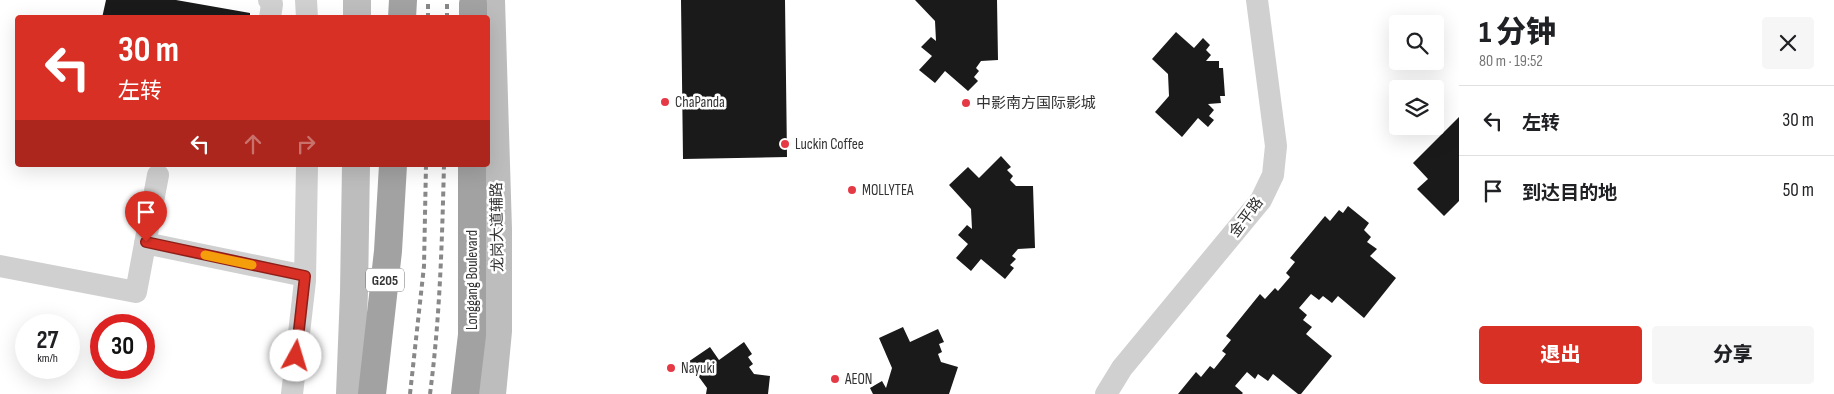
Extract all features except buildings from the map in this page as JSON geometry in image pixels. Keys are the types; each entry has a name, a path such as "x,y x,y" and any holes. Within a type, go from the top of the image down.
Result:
{"highway":[{"path":"402,0 402,15"},
{"name":"G205","path":"372,394 388,251 393,167"},
{"name":"Longgang Boulevard","path":"466,394 472,335 472,167"}],"main road":[{"path":"357,0 357,15"},
{"name":"龙岗大道辅路","path":"490,136 498,230 498,331 492,394"},
{"path":"350,394 356,167"}],"street":[{"path":"269,0 272,4 270,15"},
{"path":"306,0 307,15"},
{"name":"金平路","path":"1106,394 1122,368 1261,200 1273,176 1276,146 1258,0"},
{"path":"292,394 305,276 307,167"},
{"path":"0,266 136,292 158,175"},
{"path":"146,242 305,276"}],"railway":[{"path":"428,0 428,15"},
{"path":"447,0 447,15"},
{"path":"410,394 424,266 426,167"},
{"path":"430,394 438,308 444,167"}],"slow traffic":[{"path":"205,255 252,265"}],"place":[{"name":"ChaPanda","path":"665,102"},
{"name":"中影南方国际影城","path":"966,103"},
{"name":"Luckin Coffee","path":"785,144"},
{"name":"MOLLYTEA","path":"852,190"},
{"name":"Nayuki","path":"671,368"},
{"name":"AEON","path":"835,379"}],"route":[{"path":"146,242 305,276 296,356"}]}
